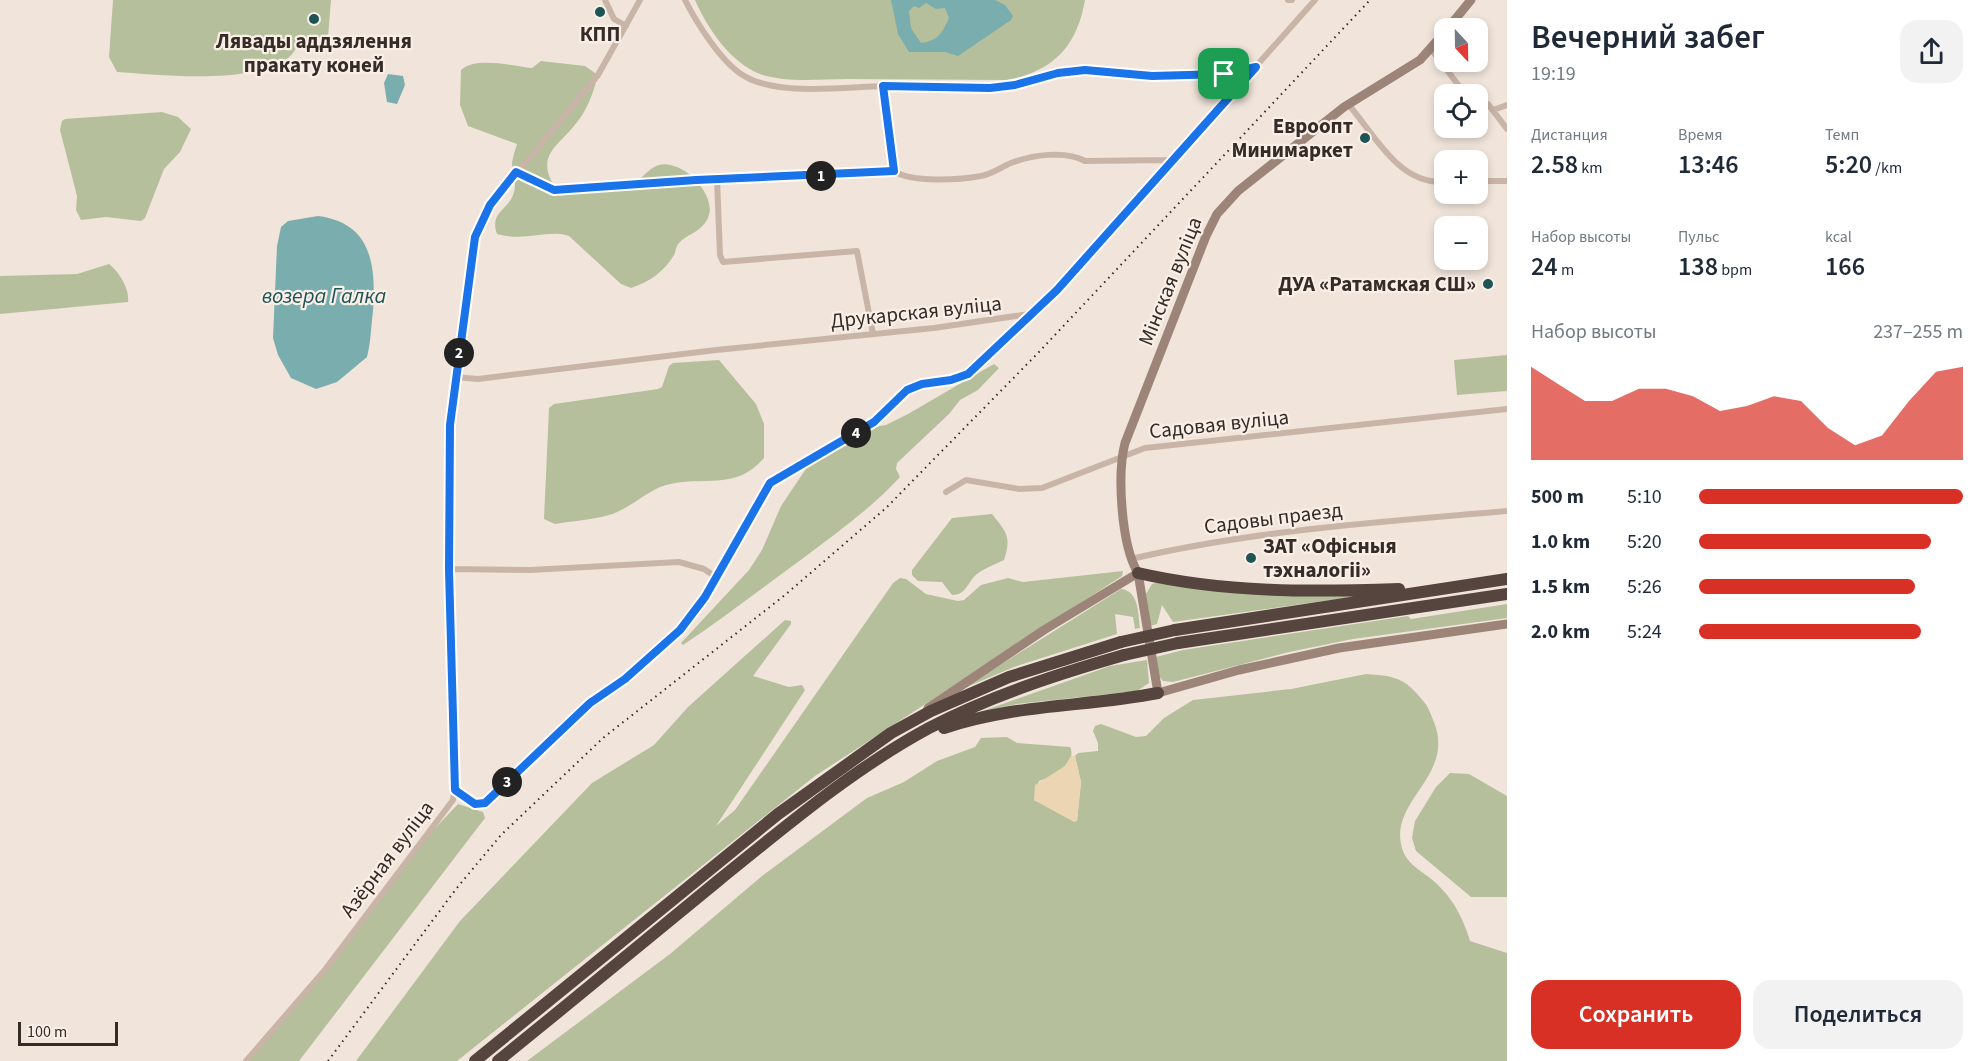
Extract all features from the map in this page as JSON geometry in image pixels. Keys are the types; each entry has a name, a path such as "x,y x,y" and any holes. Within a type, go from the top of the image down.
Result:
{"highway":[{"path":"1138,573 1207,585 1270,591 1446,587"},
{"path":"475,1061 778,814 891,733 931,711 1010,677 1176,636 1446,587 1507,579"},
{"path":"1176,636 1507,594"},
{"path":"498,1061 768,841 870,764 903,743 966,711 1123,649"},
{"path":"870,764 944,729 971,719 1027,708 1106,701 1158,693"}],"street":[{"path":"605,0 614,19 626,26"},
{"path":"640,0 648,0"},
{"name":"Азёрная вуліца","path":"246,1061 324,971 407,858 447,808 455,790 449,570 450,425 475,237 490,205 598,75 640,0"},
{"path":"685,0 701,27 740,74 753,80 796,88 883,86 990,88 1015,85 1058,73 1085,70 1152,76 1224,74 1256,67"},
{"name":"Друкарская вуліца","path":"455,377 478,379 986,322 1029,314 1057,290 1315,0"},
{"path":"1456,18 1471,0"},
{"name":"Мінская вуліца","path":"1158,693 1138,573 1131,560 1124,509 1122,457 1135,413 1206,236 1217,214 1238,191 1348,104 1405,71 1434,46"},
{"path":"1431,50 1457,84"},
{"path":"883,86 894,171"},
{"path":"1348,104 1406,172 1427,182 1434,182"},
{"path":"1488,105 1507,129"},
{"path":"1492,110 1507,105"},
{"path":"516,172 554,190 717,179 894,171 909,179 981,176 1011,163 1041,156 1076,156 1084,161 1174,160"},
{"path":"717,179 720,255 723,262 857,251 873,334"},
{"path":"1488,181 1507,181"},
{"path":"455,790 475,804 485,803 590,703 625,679 668,643 693,614 770,483 874,422 907,390 922,384 951,380 968,374 1029,314"},
{"name":"Садовая вуліца","path":"946,492 966,480 1019,489 1042,488 1145,448 1507,409"},
{"name":"Садовы праезд","path":"1131,560 1200,543 1349,524 1507,511"},
{"path":"449,570 530,570 679,562 704,569 716,577"},
{"path":"891,733 1044,630 1138,573"},
{"path":"1158,693 1249,668 1339,648 1507,624"}],"green space":[{"path":"113,0 331,0 328,37 300,39 294,52 288,58 251,72 181,76 117,72 109,57"},
{"path":"695,0 1085,0 1076,31 1061,54 1050,63 1024,76 1007,80 803,80 770,77 749,69 739,62 713,33"},
{"path":"541,61 585,66 598,75 592,96 583,114 550,153 547,168 556,189 609,188 637,180 652,168 664,164 674,166 689,174 707,197 710,206 705,223 679,243 674,255 661,271 638,286 631,288 621,284 569,236 553,234 517,237 497,234 496,220 512,198 515,189 512,163 517,144 468,126 460,105 461,70 468,66 485,63 532,68"},
{"path":"162,112 178,117 191,129 180,152 164,169 145,218 141,221 106,217 81,220 76,210 77,196 60,130 62,121"},
{"path":"109,264 123,281 128,302 0,314 0,276 77,274"},
{"path":"1507,355 1507,391 1457,395 1454,360"},
{"path":"719,360 756,404 764,424 764,458 753,469 730,479 666,485 624,509 602,517 555,524 544,519 549,408 554,404 658,389 662,387 669,366 673,363"},
{"path":"994,364 999,368 978,390 960,400 949,414 897,463 896,469 900,477 878,499 728,614 683,645 681,643 749,570 762,550 781,506 820,448 856,430 886,425"},
{"path":"992,514 1006,535 1004,560 977,574 961,593 952,595 942,582 918,581 912,575 912,570 952,518"},
{"path":"1123,571 1122,576 815,776 457,1061 356,1061 460,921 592,783 654,745 688,707 785,620 791,621 791,624 753,676 789,687 802,685 805,690 716,826 735,810 893,583 900,578 906,579 926,594 958,601 964,600 981,585 1008,578 1023,582"},
{"path":"1158,582 1350,595 1352,597 1173,622 1162,605 1157,624 1150,626 1146,594 1152,584"},
{"path":"1121,589 1134,598 1140,628 1135,629 1133,617 1115,614 1117,634 1014,667 962,689"},
{"path":"1507,604 1507,618 1353,639 1289,652 1173,682 1163,681 1159,676 1156,657 1183,650 1408,616 1411,619"},
{"path":"1147,660 1149,683 1137,691 1017,704 974,714 1110,666"},
{"path":"1366,674 1393,677 1405,683 1426,704 1434,722 1438,741 1436,757 1430,772 1405,813 1401,828 1401,844 1410,862 1436,883 1453,903 1470,941 1507,953 1507,1061 527,1061 670,954 762,876 867,798 904,782 937,761 975,747 981,738 1007,737 1017,743 1070,747 1071,753 1067,764 1057,773 1039,781 1034,800 1077,821 1081,782 1075,756 1078,753 1098,751 1098,743 1093,731 1095,726 1101,724 1136,737 1146,736 1164,718 1193,700 1291,689"},
{"path":"1450,773 1469,774 1507,796 1507,897 1471,897 1416,851 1412,838 1415,821 1436,787"},
{"path":"458,804 483,812 485,818 299,1061 246,1061 324,971 407,858"}],"sand":[{"path":"1071,756 1075,756 1081,782 1077,821 1074,822 1034,800 1035,785 1065,766"}],"water":[{"path":"891,0 995,0 1005,5 1013,16 1011,20 958,56 945,52 909,52 898,34","holes":["926,3 936,9 945,8 949,18 936,38 921,43 911,28 909,11 914,6 919,8"]},
{"path":"388,74 403,76 405,85 397,104 387,102 384,83"},
{"name":"возера Галка","path":"318,216 336,220 350,227 360,237 371,263 374,294 367,357 337,382 316,389 291,378 278,355 273,338 277,246 281,227 288,221"}],"railway":[{"path":"328,1061 456,889 501,835 603,738 785,595 886,508 1038,353 1370,0"}],"place":[{"name":"КПП","path":"600,12"},
{"name":"Лявады аддзялення пракату коней","path":"314,19"},
{"name":"Евроопт Минимаркет","path":"1365,138"},
{"name":"ДУА «Ратамская СШ»","path":"1488,284"},
{"name":"ЗАТ «Офісныя тэхналогіі»","path":"1251,558"}],"route":[{"path":"1256,67 1214,117 1057,290 1029,314 992,352 961,378 930,382 907,390 874,422 770,483 705,597 668,643 625,679 590,703 485,803 479,806 455,790 449,570 450,425 475,237 490,205 516,172 554,190 696,180 894,171 883,86 990,88 1015,85 1058,73 1085,70 1152,76 1224,74 1256,67"}]}
